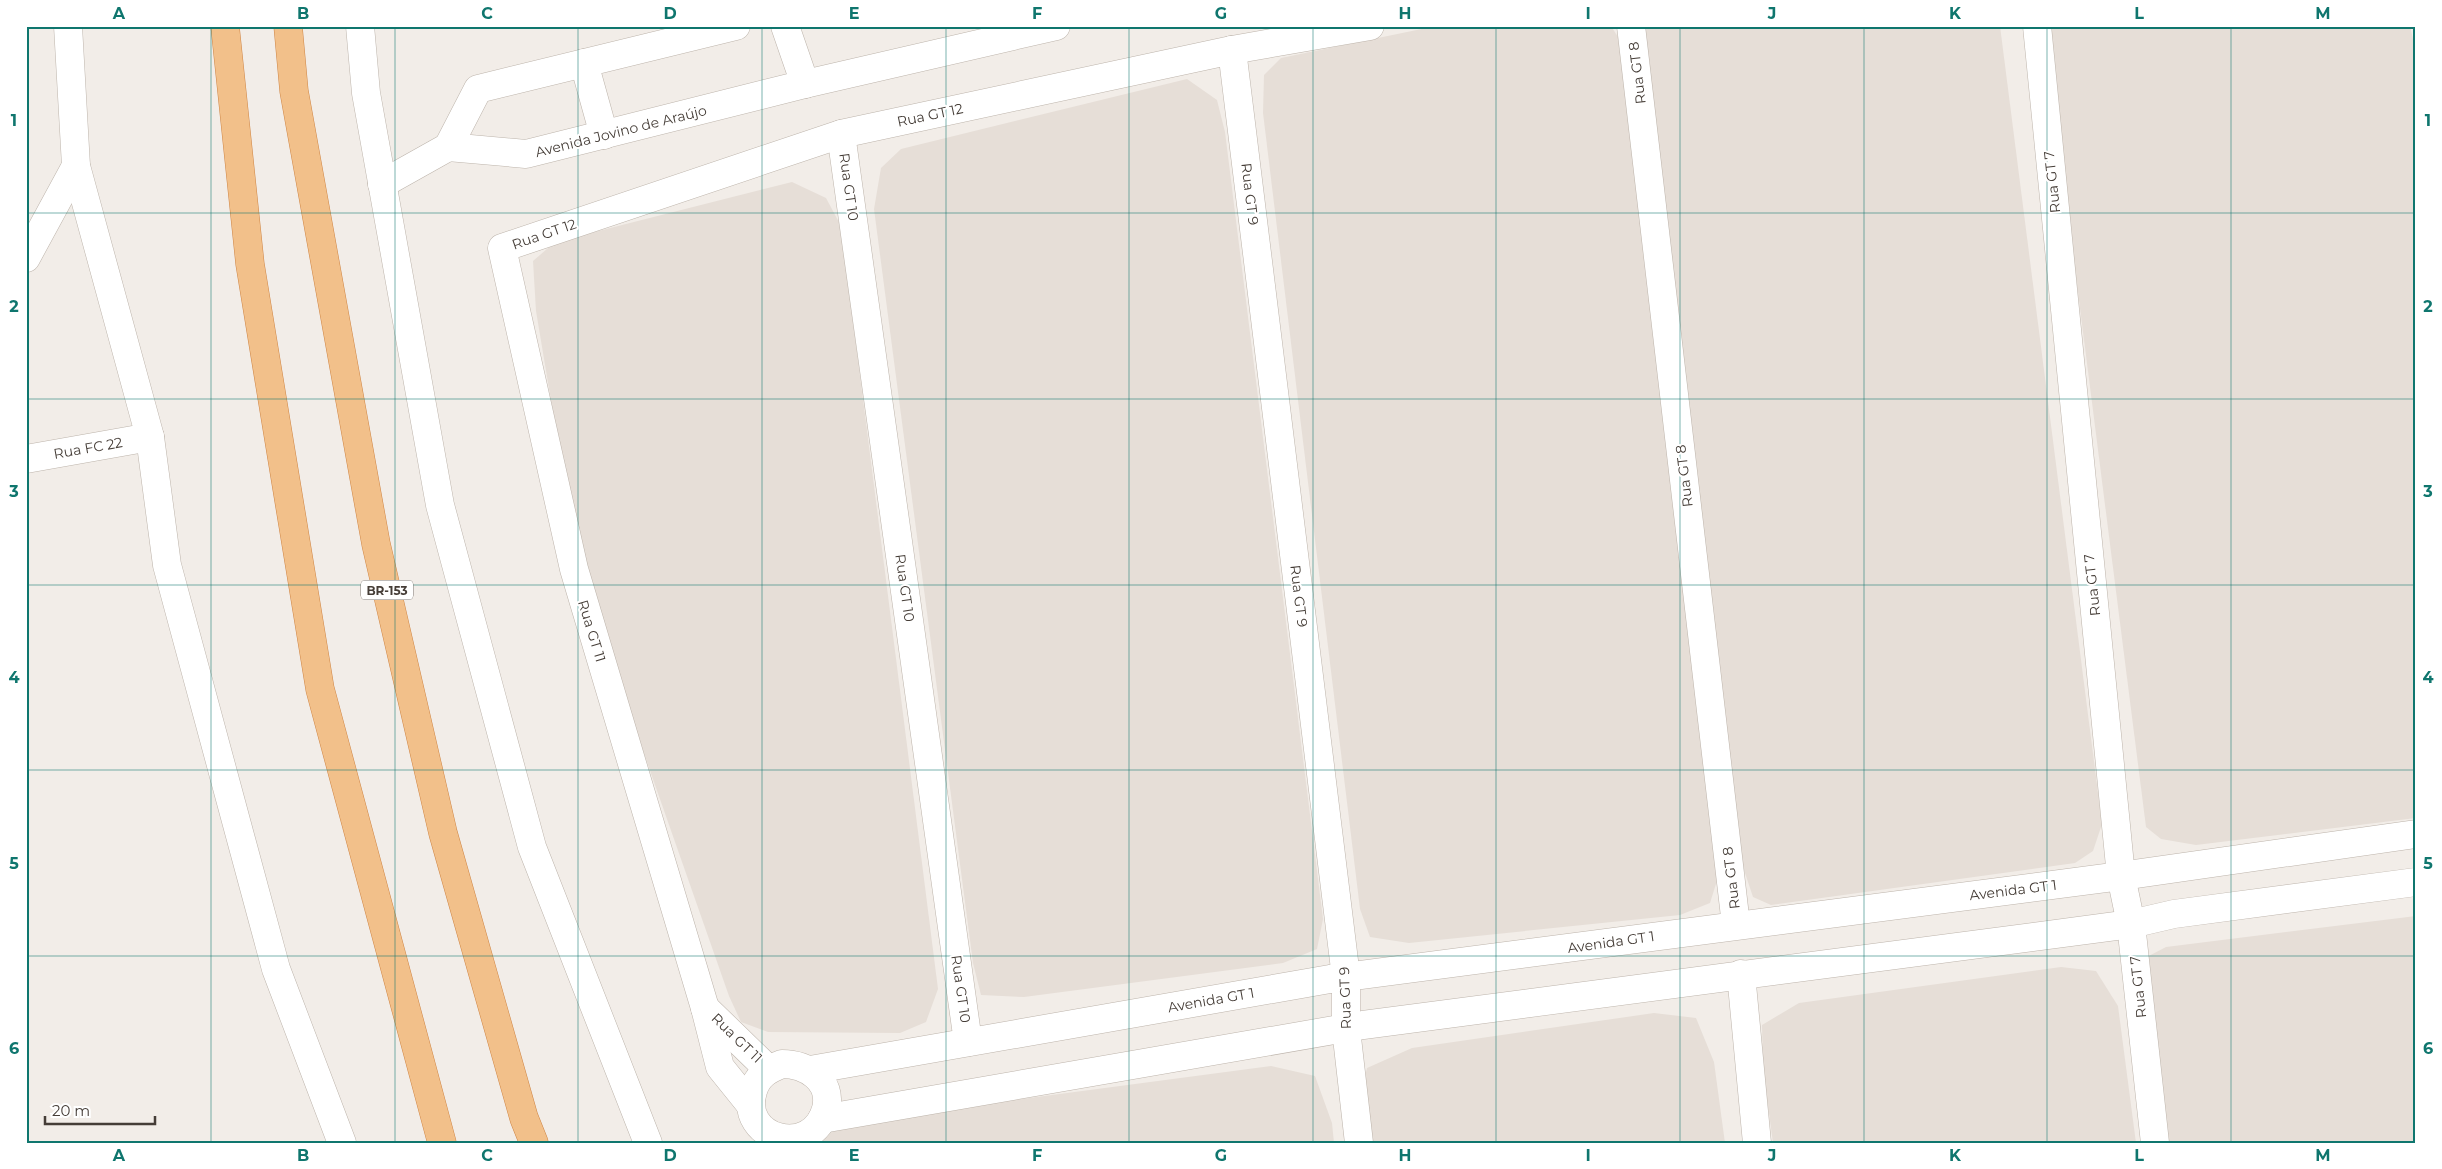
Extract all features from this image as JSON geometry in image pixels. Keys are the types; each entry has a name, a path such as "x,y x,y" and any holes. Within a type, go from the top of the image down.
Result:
{"highway":[{"path":"225,26 250,264 320,689 442,1143"},
{"name":"BR-153","path":"288,26 294,91 376,544 444,833 524,1118 534,1143"}],"street":[{"path":"68,26 76,166 150,437 166,565 270,950 342,1143"},
{"path":"360,26 366,93 440,505 532,847 648,1143"},
{"path":"382,184 448,148 478,89 736,26"},
{"path":"785,26 805,84"},
{"name":"Avenida Jovino de Araújo","path":"448,148 526,154 805,84 1056,26"},
{"name":"Rua GT 12","path":"502,248 841,134 1232,50 1370,26"},
{"name":"Rua GT 8","path":"1631,26 1736,925"},
{"name":"Rua GT 7","path":"2037,26 2121,876 2131,924 2155,1143"},
{"name":"Rua GT 9","path":"1232,50 1346,978 1346,1029 1359,1143"},
{"path":"584,63 604,135"},
{"name":"Rua GT 10","path":"841,134 968,1042"},
{"path":"26,258 76,166"},
{"name":"Rua GT 11","path":"502,248 574,570 705,1008 720,1067 753,1122"},
{"name":"Rua FC 22","path":"26,459 150,437"},
{"name":"Avenida GT 1","path":"810,1070 1346,978 1736,925 2121,876 2416,834"},
{"path":"822,1119 1346,1029 1741,974 2131,924 2174,914 2416,882"},
{"path":"1741,974 1757,1143"},
{"name":"Rua GT 11","path":"705,1008 768,1069"},
{"path":"782,1064 797,1064 810,1070 820,1079 826,1092 826,1106 822,1119 814,1130 800,1140 783,1139 767,1133 753,1122 755,1082 768,1069 782,1064"}],"shaded area":[{"path":"1436,26 1611,26 1618,37 1721,868 1710,903 1680,915 1409,943 1370,937 1360,909 1263,113 1264,75 1281,58"},
{"path":"1644,26 2000,26 2102,824 2093,851 2075,863 1771,905 1753,897 1743,867"},
{"path":"2047,26 2410,26 2416,52 2416,818 2196,845 2161,839 2146,827 2047,49"},
{"path":"1187,79 1217,100 1225,132 1323,919 1317,949 1283,963 1024,997 981,995 973,963 874,209 881,168 901,149"},
{"path":"792,182 826,198 841,226 938,989 926,1022 900,1033 768,1032 741,1022 729,996 579,568 536,311 533,261 555,242"},
{"path":"2416,916 2416,1143 2162,1143 2143,959 2166,947"},
{"path":"2061,967 2096,971 2118,1006 2136,1143 1773,1143 1763,1069 1762,1025 1799,1003"},
{"path":"1654,1013 1696,1018 1714,1062 1725,1143 1359,1143 1355,1117 1367,1068 1412,1048"},
{"path":"1271,1066 1315,1076 1332,1123 1334,1143 815,1143 840,1123"}]}
